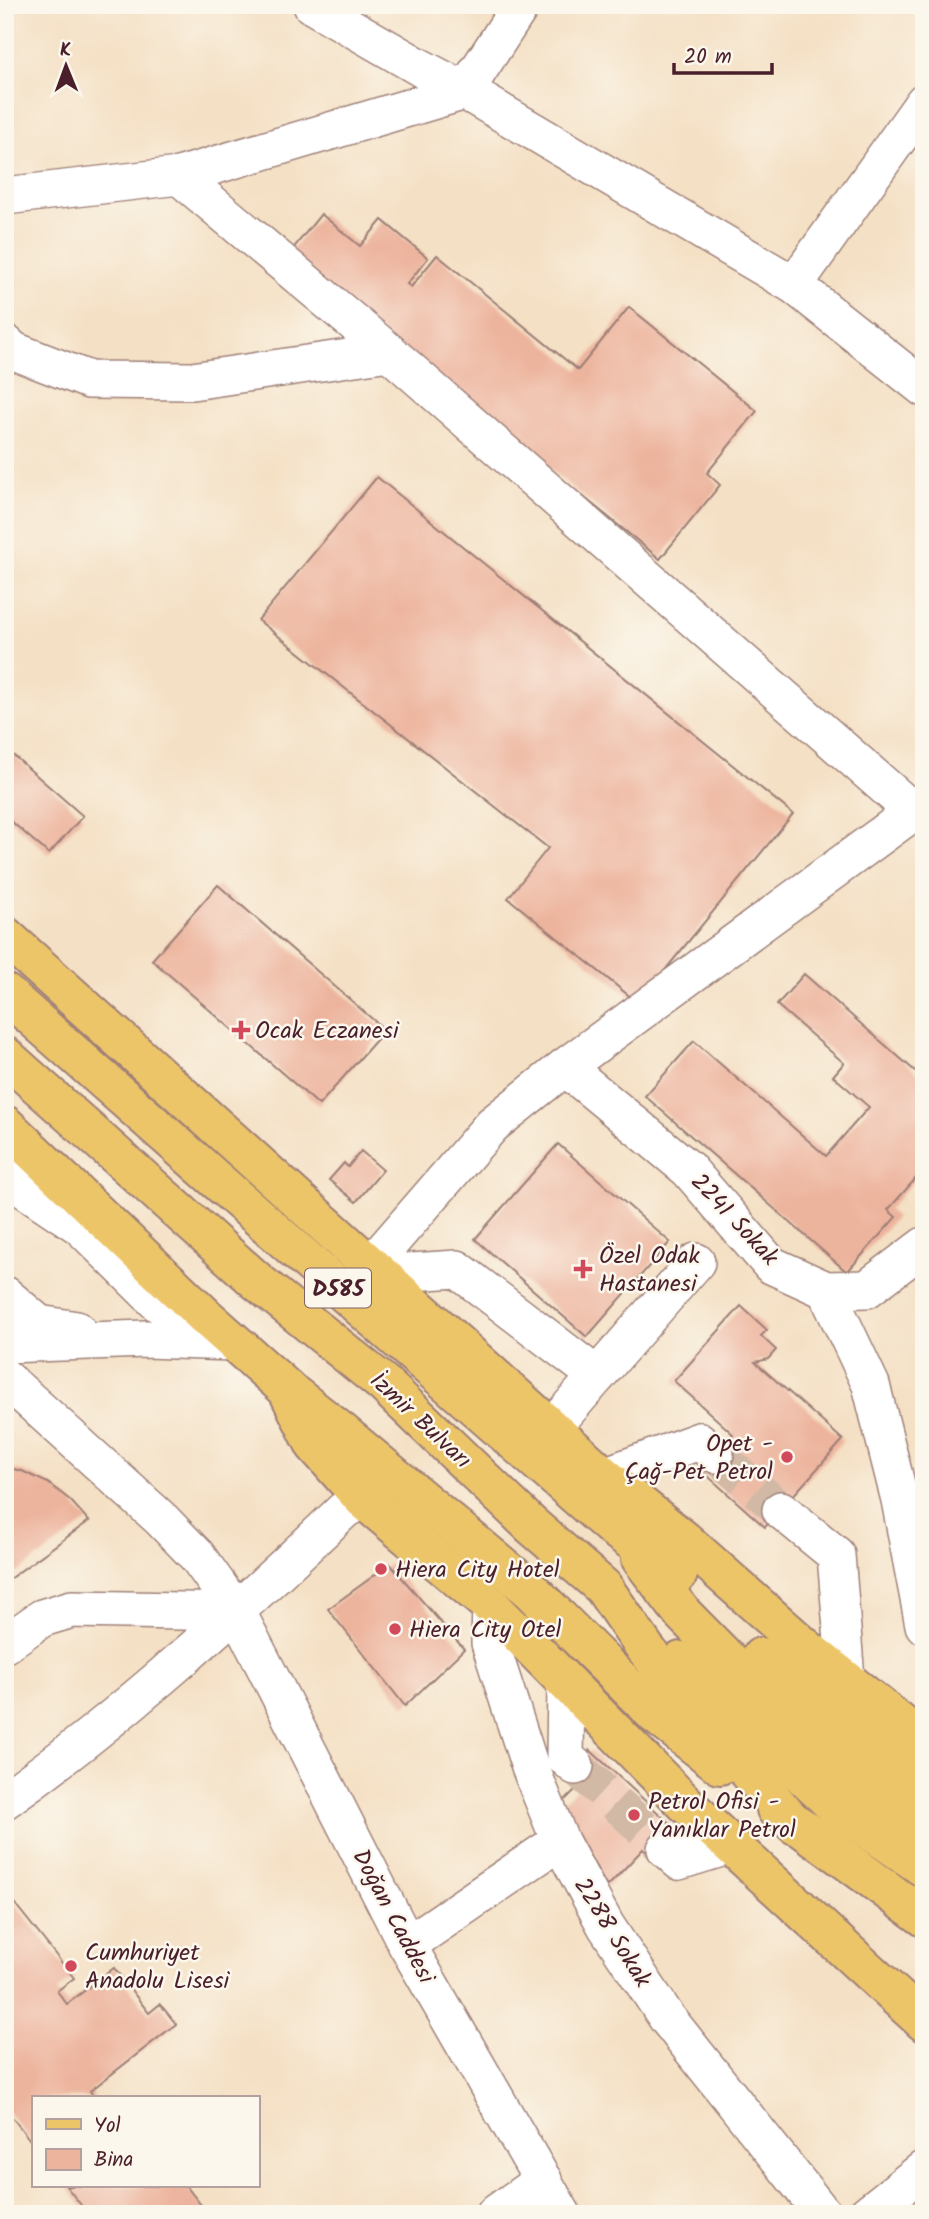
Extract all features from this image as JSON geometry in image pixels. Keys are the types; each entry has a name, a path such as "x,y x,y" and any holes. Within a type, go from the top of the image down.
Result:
{"main road":[{"path":"5,936 604,1476 654,1575 682,1614 741,1673 859,1779 924,1825"},
{"name":"İzmir Bulvarı","path":"5,993 333,1283 623,1513"},
{"name":"İzmir Bulvarı","path":"5,1056 258,1282 384,1384 531,1525 603,1587 661,1668 795,1825"},
{"path":"5,1125 220,1330 287,1389 532,1591 656,1715 795,1825 924,1917"},
{"path":"287,1389 315,1445 363,1499 491,1606 685,1803 924,2022"},
{"path":"623,1513 735,1634 868,1745 924,1786"},
{"path":"623,1513 846,1679 919,1738"},
{"path":"603,1587 836,1807 924,1868"}],"street":[{"path":"312,5 421,68 466,90 794,285 924,388"},
{"path":"5,196 179,176 466,90 521,5"},
{"path":"794,285 924,102"},
{"path":"179,176 389,352 919,807 565,1067 492,1125 376,1269"},
{"path":"5,343 14,351 89,380 192,381 389,352"},
{"name":"2241 Sokak","path":"565,1067 688,1169 771,1265 826,1290 867,1289 924,1274"},
{"path":"5,1176 81,1227 159,1304 220,1330"},
{"path":"867,1289 924,1246"},
{"path":"551,1429 696,1262"},
{"path":"376,1269 457,1269 597,1376"},
{"path":"826,1290 871,1385 900,1500 924,1625"},
{"path":"5,1295 39,1324 146,1339"},
{"path":"8,1362 146,1339 220,1330"},
{"name":"Doğan Caddesi","path":"8,1362 197,1556 237,1612 407,1945 562,2214"},
{"path":"604,1476 699,1441 715,1454"},
{"path":"5,1800 52,1766 237,1612 344,1510 363,1499"},
{"path":"781,1510 835,1555 846,1679"},
{"name":"2288 Sokak","path":"491,1606 490,1643 530,1767 559,1841 606,1926 667,2018 823,2214"},
{"path":"5,1644 42,1618 72,1609 237,1612"},
{"path":"566,1684 565,1757 575,1766"},
{"path":"407,1945 559,1841"},
{"path":"666,1849 680,1861 731,1845"},
{"path":"867,2214 924,2169"},
{"path":"495,2214 543,2180"}],"building":[{"path":"321,214 360,246 382,220 428,258 407,284 411,287 437,255 578,370 629,307 757,411 707,473 720,485 660,559 287,256"},
{"path":"377,477 793,814 638,1003 508,898 548,848 258,620"},
{"path":"5,748 83,816 49,854 5,816"},
{"path":"218,885 385,1030 319,1105 152,960"},
{"path":"804,974 924,1079 924,1169 888,1210 896,1217 847,1272 645,1096 694,1041 826,1156 869,1107 833,1076 844,1063 777,1005"},
{"path":"558,1144 670,1242 587,1337 475,1239"},
{"path":"361,1151 383,1170 356,1202 329,1180 344,1163 348,1167"},
{"path":"741,1306 767,1330 761,1336 776,1350 768,1359 755,1362 843,1440 765,1527 701,1470 733,1434 674,1381"},
{"path":"5,1467 22,1471 48,1483 70,1500 89,1521 5,1582"},
{"name":"Hiera City Otel","path":"390,1564 464,1649 405,1706 328,1609"},
{"path":"590,1750 680,1833 655,1860 643,1849 607,1887 561,1804 577,1788 564,1777"},
{"path":"8,1895 74,1978 57,1991 67,2004 114,1968 149,2013 160,2004 176,2024 90,2091 94,2096 32,2096 32,2143 5,2108 5,1898"},
{"path":"68,2188 188,2188 208,2214 88,2214"}],"tunnel":[{"path":"715,1454 781,1510"},
{"path":"575,1766 666,1849"}],"place":[{"name":"Ocak Eczanesi","path":"241,1030"},
{"name":"Özel Odak Hastanesi","path":"583,1269"},
{"name":"Opet - Çağ-Pet Petrol","path":"787,1457"},
{"name":"Hiera City Hotel","path":"381,1569"},
{"name":"Hiera City Otel","path":"395,1629"},
{"name":"Petrol Ofisi - Yanıklar Petrol","path":"634,1815"},
{"name":"Cumhuriyet Anadolu Lisesi","path":"71,1966"}]}
